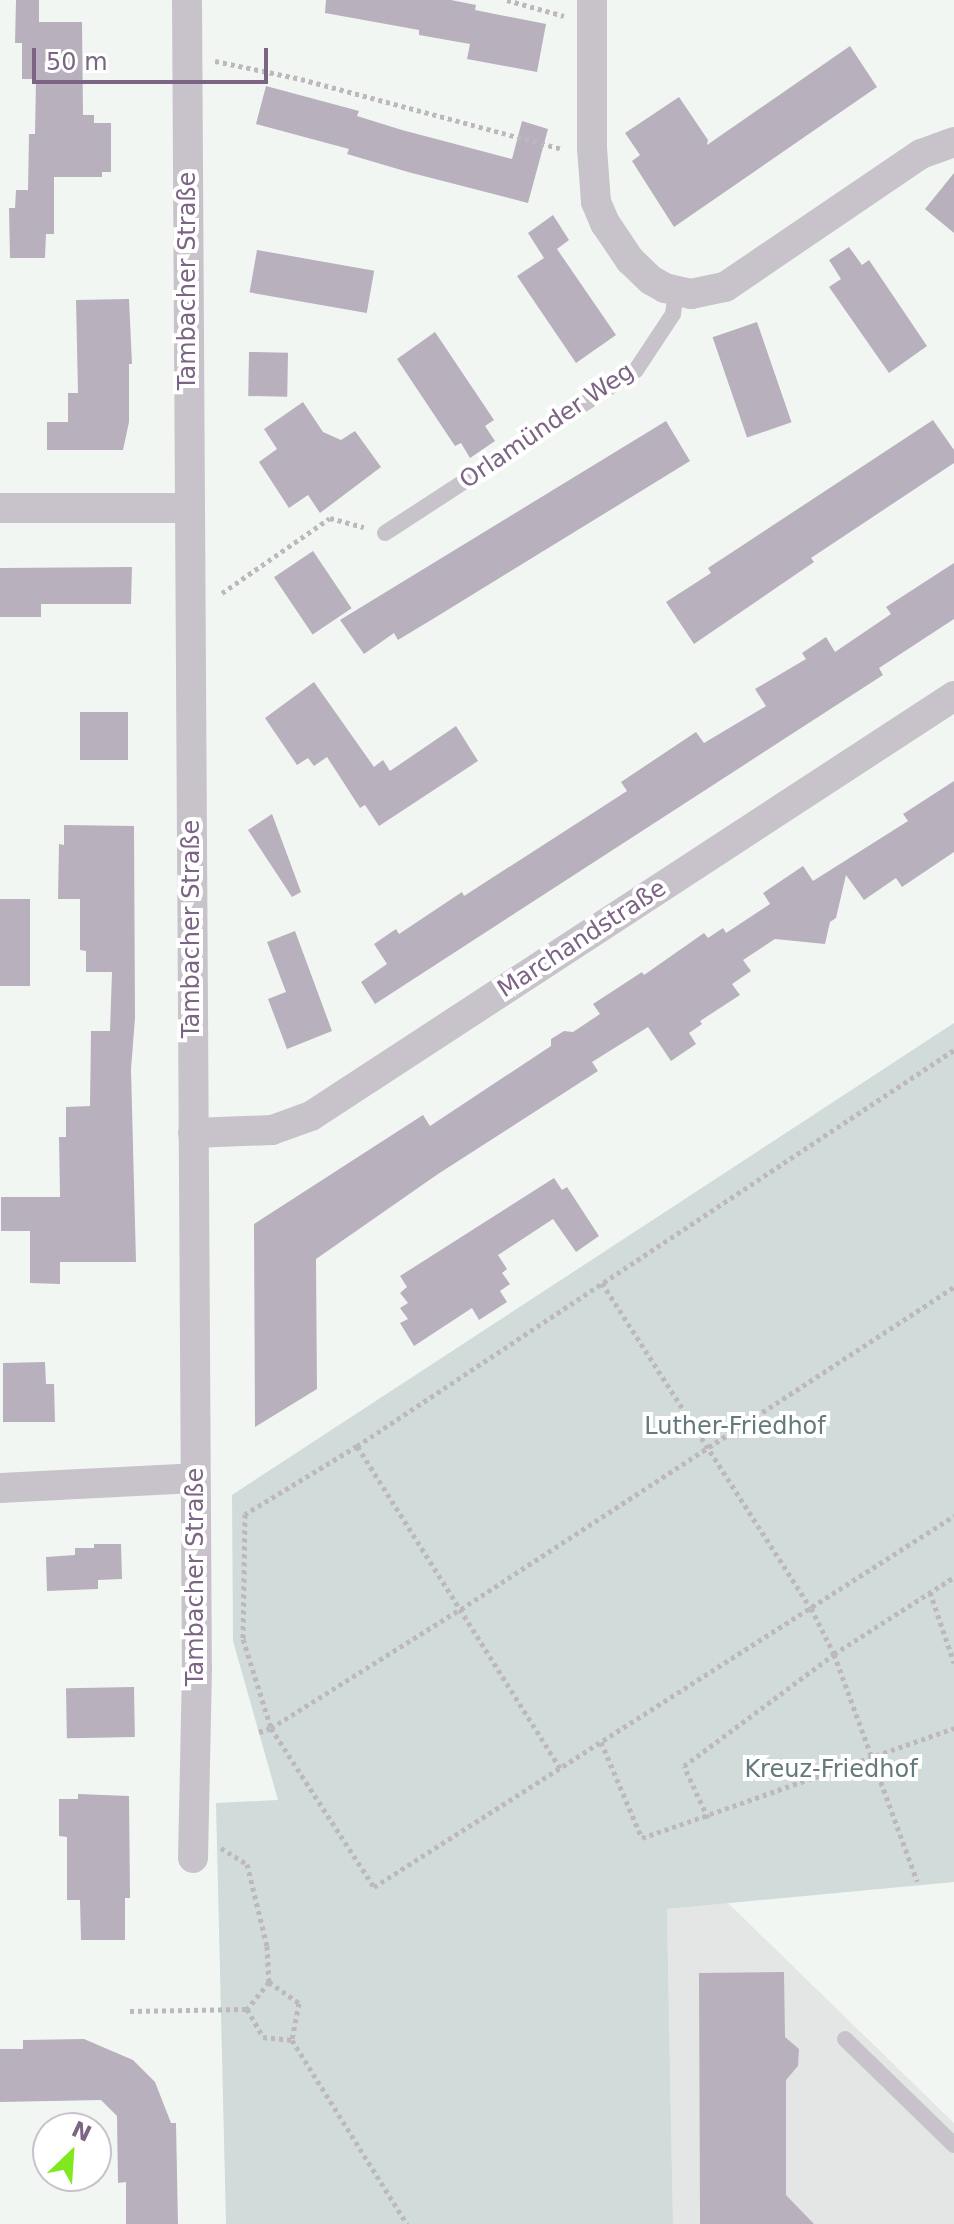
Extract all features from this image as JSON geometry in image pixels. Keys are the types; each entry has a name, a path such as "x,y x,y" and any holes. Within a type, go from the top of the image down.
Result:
{"street":[{"name":"Tambacher Straße","path":"187,0 195,1478 194,1848"},
{"path":"582,9 596,202 605,223 639,270 651,280 676,292 703,294 725,287 921,154 954,142"},
{"path":"0,508 189,508"},
{"name":"Marchandstraße","path":"193,1133 272,1130 311,1116 954,696"},
{"path":"0,1488 195,1478"}],"lane":[{"name":"Orlamünder Weg","path":"385,533 636,370 673,314 676,292"},
{"path":"845,2039 954,2145"}],"path":[{"path":"507,0 582,9"},
{"path":"205,59 301,79 557,149 575,148"},
{"path":"222,593 330,518 385,533"},
{"path":"954,1050 357,1446 245,1514 243,1639 271,1728 374,1887 954,1516"},
{"path":"602,1283 811,1608 834,1654 917,1881"},
{"path":"259,1732 271,1728 461,1609 954,1287"},
{"path":"357,1446 560,1768"},
{"path":"708,1818 684,1766 834,1654 954,1577"},
{"path":"930,1592 954,1663"},
{"path":"601,1742 642,1838 708,1818 954,1728"},
{"path":"130,2011 247,2009 269,1982 267,1946 247,1864 224,1849 194,1848"},
{"path":"269,1982 299,2003 292,2040 407,2224"},
{"path":"247,2009 263,2037 292,2040"}],"shaded area":[{"path":"728,1903 954,2123 954,2224 673,2224 667,1909"}],"green space":[{"path":"954,1023 954,1882 667,1909 673,2224 226,2224 216,1803 278,1800 233,1641 232,1495"}],"building":[{"path":"16,0 39,0 39,22 82,22 83,115 94,115 94,123 111,123 111,172 102,172 102,177 54,177 54,234 46,234 45,258 10,258 9,208 15,208 16,190 28,190 29,134 35,134 36,79 22,79 22,43 15,43"},
{"path":"326,0 451,0 476,5 475,10 546,24 537,72 467,59 470,44 419,35 419,30 325,13"},
{"path":"850,46 877,87 674,227 632,161 640,155 625,133 679,97 708,140 707,145"},
{"path":"266,86 359,111 357,116 402,130 512,159 522,121 548,129 528,203 408,172 347,154 349,149 256,124"},
{"path":"954,173 954,233 925,209"},
{"path":"553,215 569,240 557,249 616,335 576,363 517,276 544,258 528,233"},
{"path":"849,247 862,265 869,260 927,346 889,373 829,287 841,279 829,260"},
{"path":"257,250 374,271 367,313 250,292"},
{"path":"129,299 132,364 129,364 129,422 123,450 47,450 47,422 68,422 68,393 78,393 76,300"},
{"path":"757,322 792,422 747,438 713,337"},
{"path":"435,332 494,420 485,426 495,441 470,458 461,443 455,446 397,359"},
{"path":"249,352 288,353 287,397 248,396"},
{"path":"303,402 323,432 341,440 355,431 381,467 320,513 308,495 289,508 259,462 277,449 264,429"},
{"path":"933,420 954,450 954,463 811,558 814,562 694,644 666,602 711,573 708,568"},
{"path":"666,421 690,461 441,614 398,640 394,633 364,654 340,620"},
{"path":"313,551 352,608 313,634 274,577"},
{"path":"954,563 954,619 879,668 883,675 375,1004 361,982 387,964 374,944 396,929 399,934 462,892 464,896 627,791 621,782 696,732 704,743 766,706 755,689 806,659 802,653 826,637 835,652 891,614 886,607"},
{"path":"132,567 131,604 41,604 41,617 0,617 0,568"},
{"path":"314,682 374,767 383,760 390,771 456,726 478,761 379,826 365,805 360,808 327,757 314,766 308,758 297,765 265,718"},
{"path":"80,712 128,712 128,760 80,760"},
{"path":"954,781 954,852 902,887 896,878 864,900 846,875 836,918 830,922 825,944 775,939 743,960 751,971 732,984 740,995 700,1021 702,1024 689,1033 696,1044 671,1061 648,1027 592,1062 598,1071 438,1174 316,1259 317,1389 255,1427 254,1224 423,1115 430,1126 551,1046 551,1039 564,1031 573,1032 600,1014 593,1004 642,972 644,975 704,933 708,938 723,928 726,933 770,904 763,893 803,866 813,881 908,821 903,814"},
{"path":"272,814 301,892 292,897 248,830"},
{"path":"64,825 134,826 135,1018 131,1069 136,1262 60,1262 60,1284 30,1283 30,1231 1,1231 1,1197 60,1197 59,1137 66,1137 66,1107 90,1106 91,1031 110,1031 112,972 86,972 86,951 80,950 80,899 58,899 59,844 64,845"},
{"path":"0,899 30,899 30,986 0,986"},
{"path":"295,931 332,1031 287,1049 268,999 286,992 267,942"},
{"path":"554,1178 562,1190 567,1187 599,1236 576,1252 553,1219 498,1255 507,1269 502,1273 510,1284 500,1291 507,1302 479,1320 472,1308 414,1346 400,1323 408,1319 400,1308 408,1303 400,1293 407,1287 400,1276"},
{"path":"45,1362 46,1384 54,1384 55,1422 3,1422 3,1363"},
{"path":"94,1544 121,1544 122,1579 98,1580 98,1589 47,1591 46,1557 75,1555 75,1548 94,1548"},
{"path":"134,1687 135,1737 67,1738 66,1688"},
{"path":"78,1794 129,1796 130,1898 125,1898 125,1940 81,1940 80,1900 67,1900 67,1837 59,1836 59,1799 78,1799"},
{"path":"784,1972 785,2037 799,2049 798,2066 786,2080 786,2195 814,2224 700,2224 699,1973"},
{"path":"84,2039 133,2060 155,2082 171,2123 176,2123 178,2224 126,2224 126,2182 118,2183 117,2116 101,2100 0,2102 0,2049 23,2049 23,2040"}],"park label":[{"name":"Luther-Friedhof","path":"735,1427"},
{"name":"Kreuz-Friedhof","path":"831,1770"}]}
